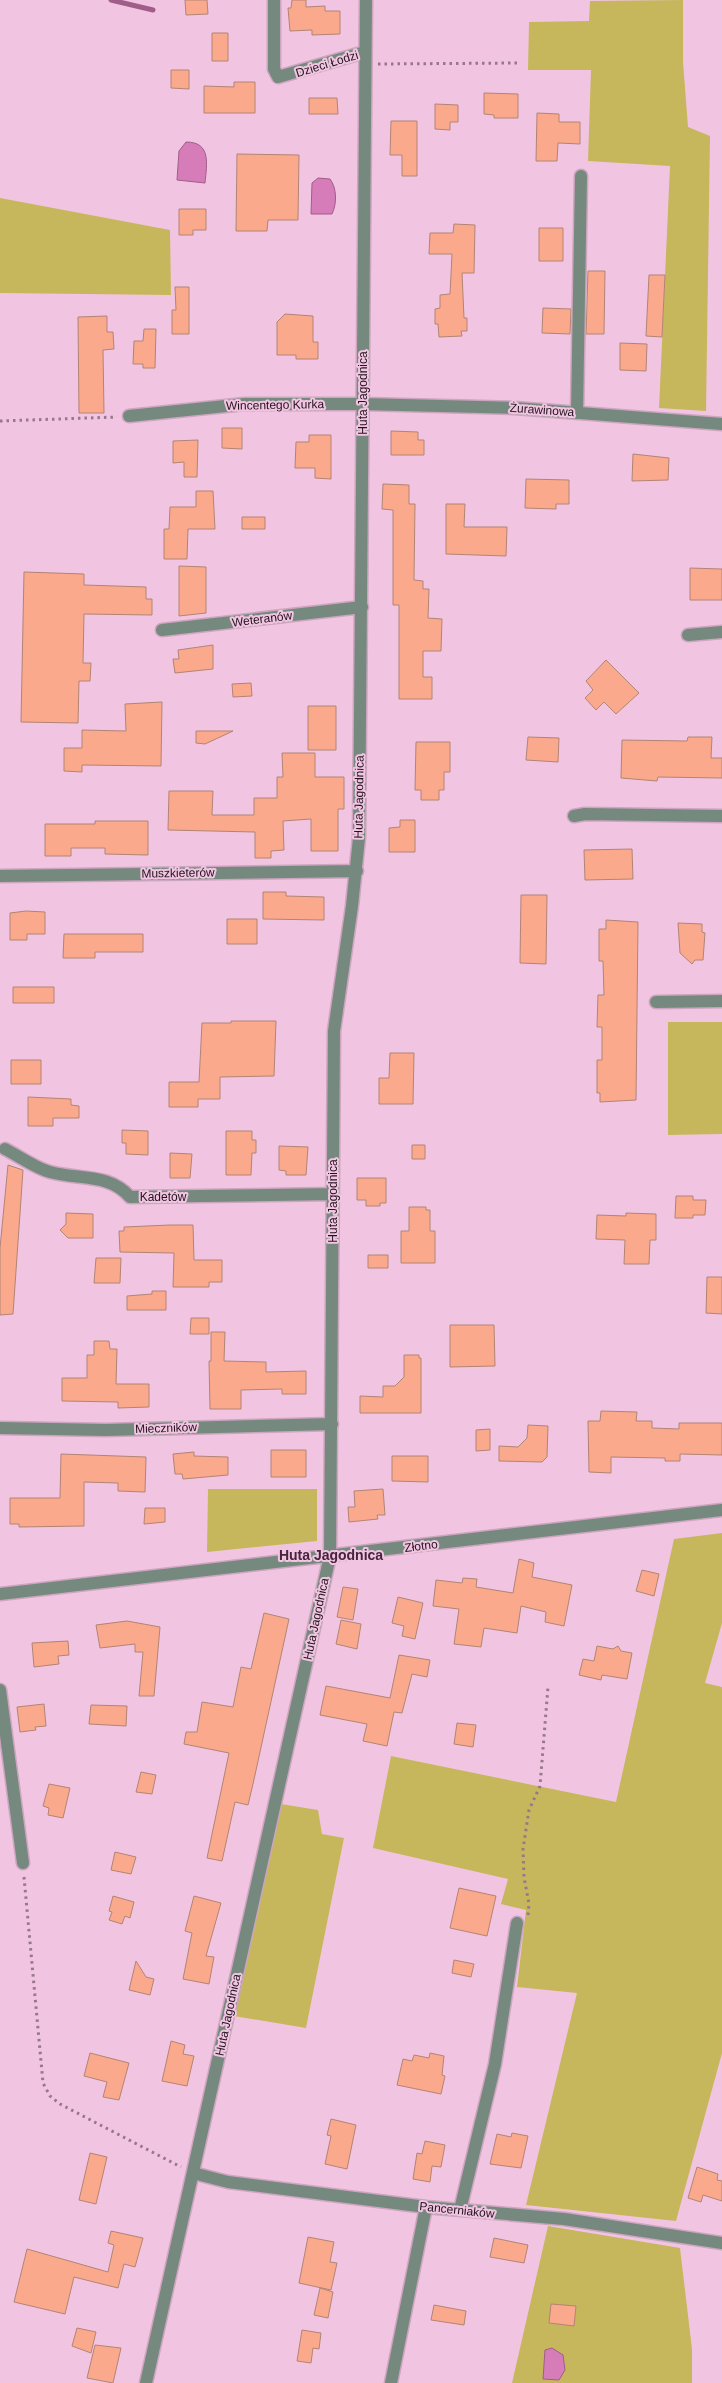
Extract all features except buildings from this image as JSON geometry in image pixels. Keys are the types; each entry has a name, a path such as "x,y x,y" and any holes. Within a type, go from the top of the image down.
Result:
{"street":[{"name":"Dzieci Łodzi","path":"274,0 274,69 278,77 365,58"},
{"name":"Huta Jagodnica","path":"146,2383 330,1556 334,1031 357,871 359,838 366,0"},
{"path":"577,413 581,176"},
{"name":"Wincentego Kurka","path":"129,416 245,404 362,404"},
{"name":"Żurawinowa","path":"362,404 515,408 722,424"},
{"name":"Weteranów","path":"162,630 362,607"},
{"path":"688,635 722,632"},
{"path":"574,816 585,814 722,816"},
{"name":"Muszkieterów","path":"0,876 357,871"},
{"path":"656,1002 722,1001"},
{"name":"Kadetów","path":"5,1149 50,1172 106,1181 121,1186 130,1197 332,1194"},
{"name":"Mieczników","path":"0,1428 106,1430 332,1424"},
{"name":"Złotno","path":"0,1594 722,1510"},
{"path":"0,1690 23,1863"},
{"path":"460,2210 496,2064 522,1922"},
{"name":"Pancerniaków","path":"193,2173 228,2182 426,2207 564,2219 722,2242"},
{"path":"391,2383 426,2207"}],"path":[{"path":"365,58 518,63"},
{"path":"0,421 61,421 129,416"},
{"path":"522,1922 529,1904 524,1878 523,1849 530,1810 540,1786 548,1687"},
{"path":"23,1863 43,2083 50,2096 60,2104 193,2173"}],"shaded area":[{"path":"683,0 683,62 688,127 710,136 706,411 659,408 670,166 588,161 591,70 528,70 529,22 589,21 590,1"},
{"path":"186,142 194,143 204,150 206,155 205,183 177,180 179,151"},
{"path":"318,178 330,179 334,187 335,201 332,214 311,214 312,183"},
{"path":"0,198 170,230 171,295 0,293"},
{"path":"668,1022 722,1022 722,1134 668,1135"},
{"path":"208,1489 317,1489 317,1541 207,1552"},
{"path":"722,1533 722,1623 705,1683 722,1687 722,2053 676,2221 526,2205 577,1993 517,1987 526,1910 501,1904 508,1879 373,1848 391,1756 616,1802 674,1539"},
{"path":"275,1803 318,1810 322,1834 344,1838 306,2028 228,2015"},
{"path":"548,2226 680,2248 692,2349 692,2383 512,2383"},
{"path":"552,2348 563,2355 565,2370 559,2380 543,2379 545,2350"}],"waterway":[{"path":"111,0 153,10"}],"district":[{"name":"Huta Jagodnica","path":"331,1555"}]}
